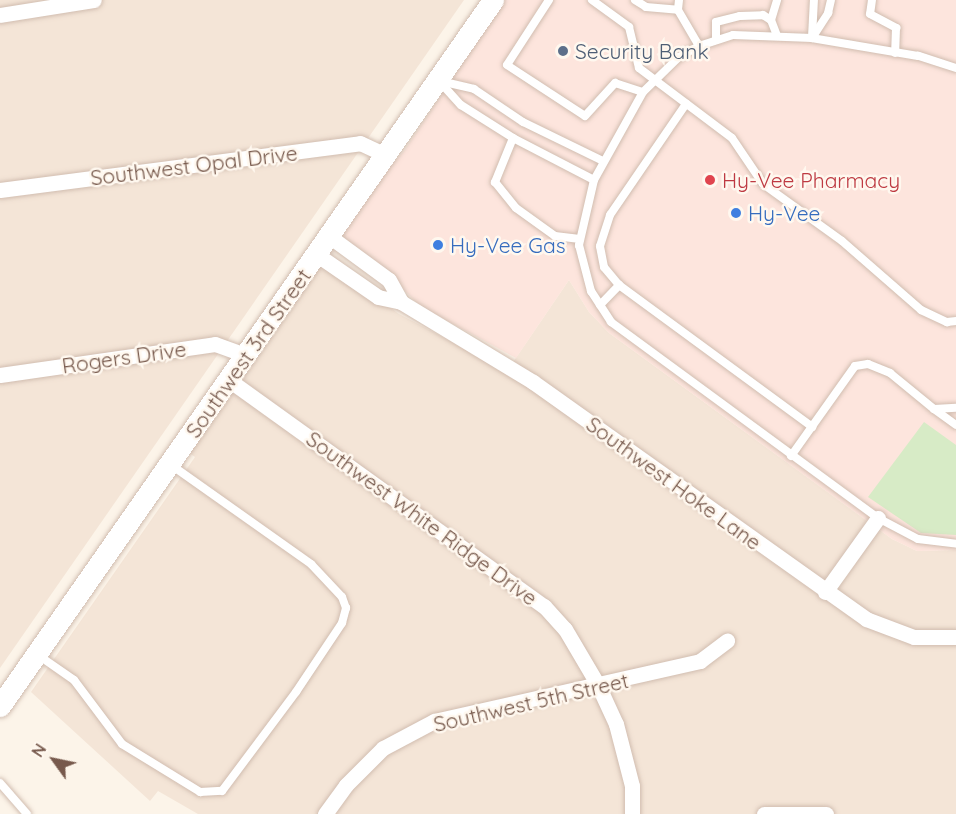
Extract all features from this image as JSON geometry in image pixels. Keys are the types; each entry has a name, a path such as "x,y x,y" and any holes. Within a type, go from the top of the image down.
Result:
{"main road":[{"name":"Southwest 3rd Street","path":"0,706 494,0"}],"street":[{"path":"0,15 94,0"},
{"name":"Southwest Opal Drive","path":"0,190 360,143 386,155"},
{"name":"Southwest Hoke Lane","path":"328,236 389,280 401,302"},
{"name":"Southwest Hoke Lane","path":"316,254 378,297 401,302 533,382 825,592 885,629 914,637 956,637"},
{"name":"Rogers Drive","path":"0,375 215,344 246,356"},
{"name":"Southwest White Ridge Drive","path":"229,380 544,606 565,629 598,685 625,752 632,786 632,814"},
{"path":"825,592 878,518"},
{"name":"Southwest 5th Street","path":"325,814 346,785 383,748 434,721 700,661 727,641"},
{"path":"764,814 826,814"}],"lane":[{"path":"549,0 507,65 585,116 615,83 643,92"},
{"path":"592,0 628,27 639,68 732,138 764,184 842,241 921,310 947,322 956,321"},
{"path":"635,0 646,7 678,9"},
{"path":"680,0 678,9 699,46"},
{"path":"777,0 771,20 777,36"},
{"path":"812,38 814,0"},
{"path":"812,38 828,13 831,0"},
{"path":"872,0 870,14 896,28 895,53"},
{"path":"716,40 716,22 724,19 763,15 771,20"},
{"path":"956,68 895,53 812,38 733,35 699,46 654,79 643,92 594,180 580,239 591,291 611,322 878,518 918,539 956,544"},
{"path":"439,81 461,105 513,138 594,180"},
{"path":"439,81 474,89 523,122 603,161"},
{"path":"687,104 610,214 600,246 604,267 619,285 812,426"},
{"path":"513,138 495,182 516,208 555,236 580,239"},
{"path":"600,305 619,285"},
{"path":"791,456 855,366 868,364 890,373 956,425"},
{"path":"934,409 956,408"},
{"path":"36,654 74,680 122,744 200,792 222,791 296,692 342,623 346,608 342,597 311,564 170,465"},
{"path":"0,783 27,814"}],"shaded area":[{"path":"0,0 464,0 0,668"},
{"path":"505,0 956,0 956,550 917,551 892,539 609,333 589,312 569,280 516,358 420,306 389,275 340,239 347,216 404,151"},
{"path":"327,263 399,314 507,371 569,280 589,312 609,333 892,539 917,551 956,550 956,814 198,814 158,791 150,801 31,692 195,457 185,450 310,269"}],"green space":[{"path":"924,422 956,445 956,535 921,533 868,497"}],"place":[{"name":"Security Bank","path":"563,51"},
{"name":"Hy-Vee Pharmacy","path":"710,180"},
{"name":"Hy-Vee","path":"736,213"},
{"name":"Hy-Vee Gas","path":"438,245"}]}
